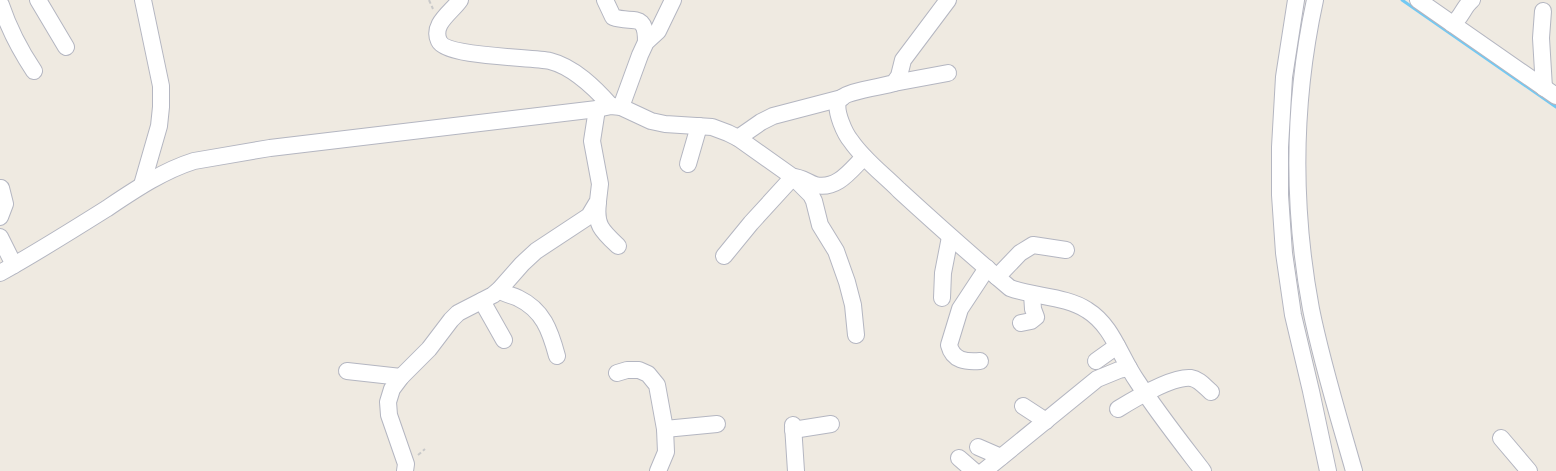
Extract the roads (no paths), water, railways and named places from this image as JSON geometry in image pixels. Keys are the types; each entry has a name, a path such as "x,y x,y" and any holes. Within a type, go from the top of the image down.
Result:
{"street":[{"path":"38,0 66,47"},
{"path":"142,185 159,126 162,107 161,86 143,0"},
{"path":"460,0 440,22 439,42 444,46 467,52 550,61 564,66 586,81 610,107"},
{"path":"605,0 612,17 638,20 641,23 646,34 646,42"},
{"path":"618,246 608,237 597,220 600,184 592,141 646,42 658,31 673,0"},
{"path":"894,83 899,76 902,60 948,0"},
{"path":"1296,0 1284,77 1280,147 1280,195 1284,254 1293,314 1312,391 1328,471"},
{"path":"1315,0 1302,76 1297,148 1302,253 1312,310 1329,382 1354,471"},
{"path":"1418,0 1550,92"},
{"path":"1452,24 1458,20 1467,4 1472,0"},
{"path":"4,4 9,28 34,71"},
{"path":"1543,11 1540,38 1550,92"},
{"path":"738,138 773,116 842,98 853,93 948,73"},
{"path":"842,98 838,102 838,111 844,131 851,142 864,157 950,237 1010,288 1073,303 1086,308 1098,317 1109,331 1144,392 1203,471"},
{"path":"0,237 7,269 36,253 142,185 183,164 203,159 270,148 610,107 665,124 712,127 738,138 792,177 811,195 820,224 836,251 848,282 854,305 856,335"},
{"path":"688,164 699,126"},
{"path":"724,256 751,222 792,177 798,177 814,184 832,185 843,179 864,157"},
{"path":"0,217 5,204 1,188"},
{"path":"1280,195 1298,193"},
{"path":"405,471 406,464 388,415 388,402 392,389 401,377 429,349 458,313 500,290 522,264 536,252 589,216 598,201"},
{"path":"942,298 943,273 950,237"},
{"path":"980,361 966,362 952,353 949,345 960,309 992,272 1033,245 1066,250"},
{"path":"500,290 518,298 537,311 546,324 557,356"},
{"path":"1021,323 1031,321 1036,317 1033,309 1032,294"},
{"path":"482,301 504,340"},
{"path":"1096,361 1117,346"},
{"path":"984,471 1097,378 1129,368"},
{"path":"616,373 627,370 639,370 652,377 657,385 665,428 666,452 658,471"},
{"path":"347,371 401,377"},
{"path":"1118,409 1144,392 1190,378 1196,380 1211,392"},
{"path":"1023,406 1046,421"},
{"path":"665,428 717,424"},
{"path":"796,471 793,428 831,424"},
{"path":"1501,438 1529,471"},
{"path":"978,447 1001,457"},
{"path":"959,458 974,471"}],"waterway":[{"path":"1402,0 1556,107"}]}
